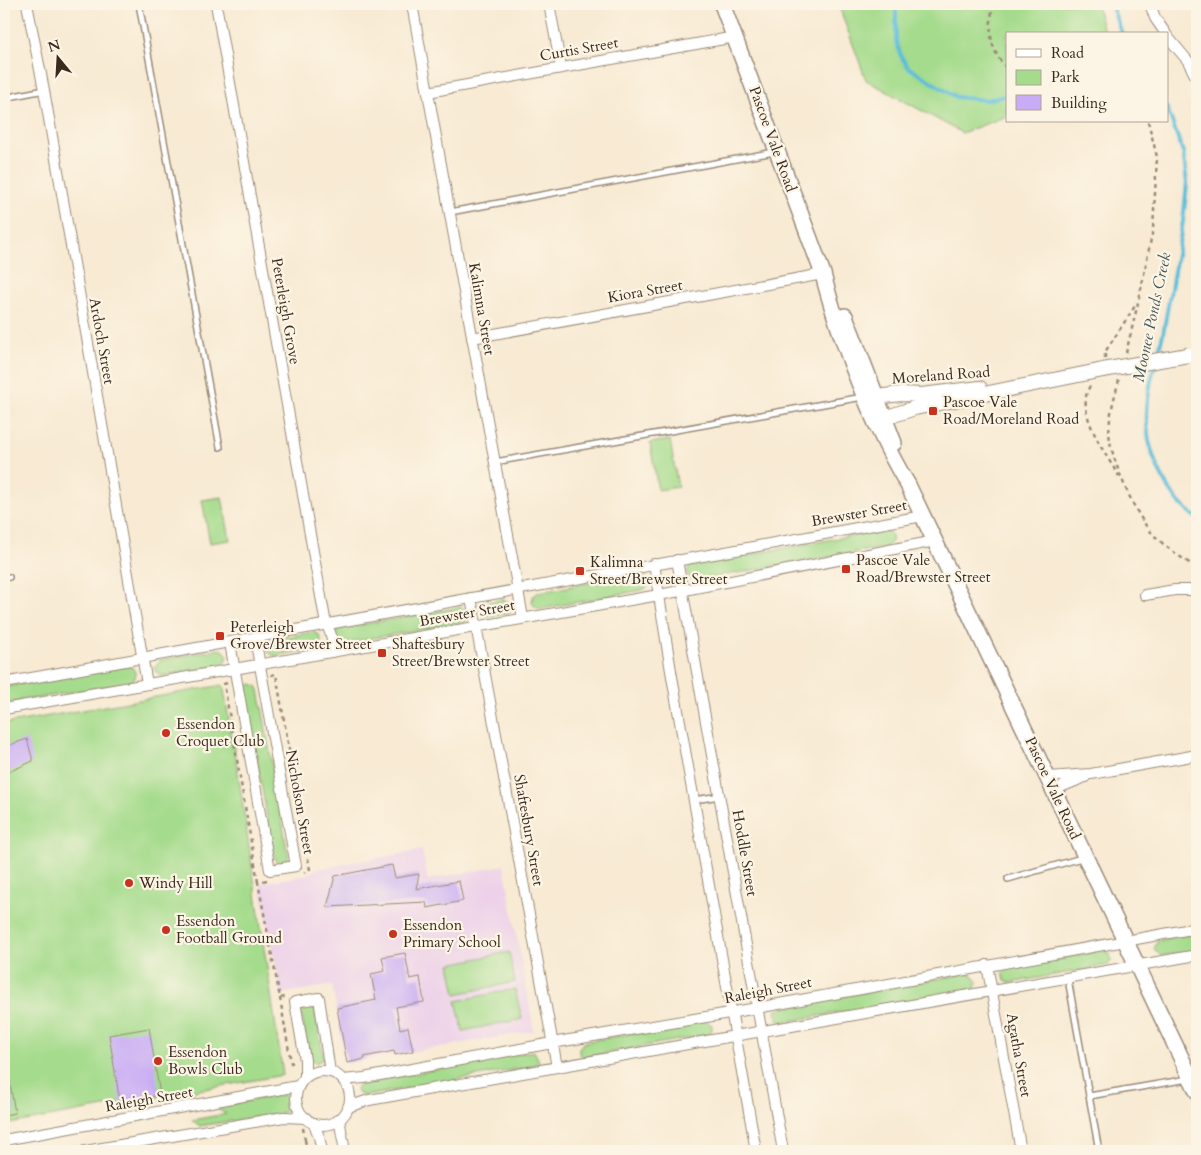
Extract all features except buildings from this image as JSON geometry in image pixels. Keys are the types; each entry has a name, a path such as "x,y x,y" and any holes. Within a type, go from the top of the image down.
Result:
{"main road":[{"name":"Pascoe Vale Road","path":"722,4 823,274 833,313 879,420 935,542 1194,1084"},
{"name":"Moreland Road","path":"879,420 915,408 961,400 1104,364 1193,354"},
{"name":"Moreland Road","path":"869,397 1020,386"}],"street":[{"name":"Ardoch Street","path":"28,4 147,684"},
{"name":"Peterleigh Grove","path":"216,4 326,624 332,638 332,652"},
{"name":"Kalimna Street","path":"412,4 516,590 523,618"},
{"path":"549,4 561,67"},
{"path":"1150,4 1155,18 1165,32"},
{"path":"1168,36 1188,61 1197,79"},
{"name":"Curtis Street","path":"428,92 734,37"},
{"name":"Kiora Street","path":"472,338 823,274"},
{"name":"Brewster Street","path":"4,682 923,516"},
{"name":"Brewster Street","path":"4,709 683,591 935,542"},
{"name":"Hoddle Street","path":"677,560 760,1032 783,1151"},
{"path":"654,564 756,1151"},
{"path":"1145,595 1175,590 1197,590"},
{"name":"Shaftesbury Street","path":"471,598 557,1067"},
{"name":"Nicholson Street","path":"230,642 270,870 296,866 255,638"},
{"path":"1051,784 1091,774 1197,755"},
{"name":"Raleigh Street","path":"343,1080 364,1078 1197,928"},
{"path":"348,1107 369,1100 1197,955"},
{"name":"Agatha Street","path":"987,965 1021,1151"},
{"path":"305,1077 305,1060 295,1002 319,998 330,1072"},
{"path":"85,1151 284,1117 310,1120 323,1124 331,1123 339,1119 348,1107 349,1093 343,1080 330,1072 321,1071 305,1077 298,1086 296,1095 300,1112 310,1120 319,1137 322,1151"},
{"name":"Raleigh Street","path":"4,1140 298,1086"},
{"path":"339,1119 345,1151"}],"lane":[{"path":"139,4 220,447"},
{"path":"4,98 44,90"},
{"path":"450,212 777,152"},
{"path":"494,462 869,397"},
{"path":"694,800 720,796"},
{"path":"1008,879 1085,856"},
{"path":"1068,979 1099,1151"},
{"path":"1090,1096 1194,1084"}],"path":[{"path":"993,4 990,26 991,41 1006,67"},
{"path":"1104,364 1106,352 1139,299"},
{"path":"1090,385 1085,395 1085,400 1091,423 1102,450 1122,480"},
{"path":"284,1117 287,1129 302,1127 307,1151"},
{"path":"305,1140 319,1137"}],"shaded area":[{"name":"Essendon Primary School","path":"422,850 428,880 504,865 534,1031 346,1063 332,985 281,994 260,883 302,876 317,869"}],"green space":[{"path":"838,4 1098,4 1098,11 1104,32 1006,32 1006,116 962,133 866,80"},
{"path":"670,440 678,487 658,490 650,443"},
{"path":"222,497 230,540 210,543 202,500"},
{"path":"882,530 892,535 892,542 886,547 697,580 690,579 687,574 689,567 692,565"},
{"path":"639,574 644,575 648,582 646,588 642,590 541,609 535,607 532,602 533,596 539,592"},
{"path":"502,599 509,602 511,608 509,613 490,617 483,614 482,608 485,603"},
{"path":"461,607 466,611 468,618 466,622 344,643 336,638 337,630 342,628"},
{"path":"313,632 321,638 320,646 317,648 274,656 267,651 267,643 271,640"},
{"path":"219,649 228,656 225,663 221,665 162,676 156,672 155,666 160,660"},
{"path":"126,666 132,667 136,674 135,678 130,682 4,704 4,687"},
{"path":"251,684 257,686 259,690 288,855 288,859 284,863 278,863 274,856 245,692 246,688"},
{"name":"Windy Hill","path":"223,685 237,766 283,1075 4,1125 4,724"},
{"path":"1197,933 1197,950 1161,956 1154,949 1158,940"},
{"path":"1104,950 1110,955 1111,961 1108,965 1011,983 1005,980 1003,974 1007,969"},
{"path":"509,952 515,982 456,994 450,964"},
{"path":"969,973 976,978 977,983 974,990 783,1022 777,1019 775,1011 781,1008"},
{"path":"515,989 522,1019 463,1031 456,1001"},
{"path":"309,1004 313,1006 315,1011 323,1053 323,1059 316,1063 309,1057 301,1011 303,1007"},
{"path":"705,1020 712,1025 712,1030 706,1035 584,1057 579,1054 579,1048 584,1042"},
{"path":"534,1051 539,1061 534,1066 365,1096 358,1094 356,1090 359,1084"},
{"path":"281,1095 286,1096 290,1103 287,1110 281,1113 200,1126 192,1120 226,1114 216,1107"}],"waterway":[{"path":"896,4 896,41 901,56 908,67 956,97 986,100 1004,96"},
{"name":"Moonee Ponds Creek","path":"1111,4 1121,32"},
{"name":"Moonee Ponds Creek","path":"1157,357 1163,334 1183,221 1187,183 1183,152 1168,111"},
{"name":"Moonee Ponds Creek","path":"1155,364 1148,396 1147,411 1147,426 1152,454 1158,469 1173,494 1183,507 1197,518"}],"place":[{"name":"Pascoe Vale Road/Moreland Road","path":"933,411"},
{"name":"Pascoe Vale Road/Brewster Street","path":"846,569"},
{"name":"Kalimna Street/Brewster Street","path":"580,571"},
{"name":"Peterleigh Grove/Brewster Street","path":"220,636"},
{"name":"Shaftesbury Street/Brewster Street","path":"382,653"},
{"name":"Essendon Croquet Club","path":"166,733"},
{"name":"Windy Hill","path":"129,883"},
{"name":"Essendon Football Ground","path":"166,930"},
{"name":"Essendon Primary School","path":"393,934"},
{"name":"Essendon Bowls Club","path":"158,1061"}]}
